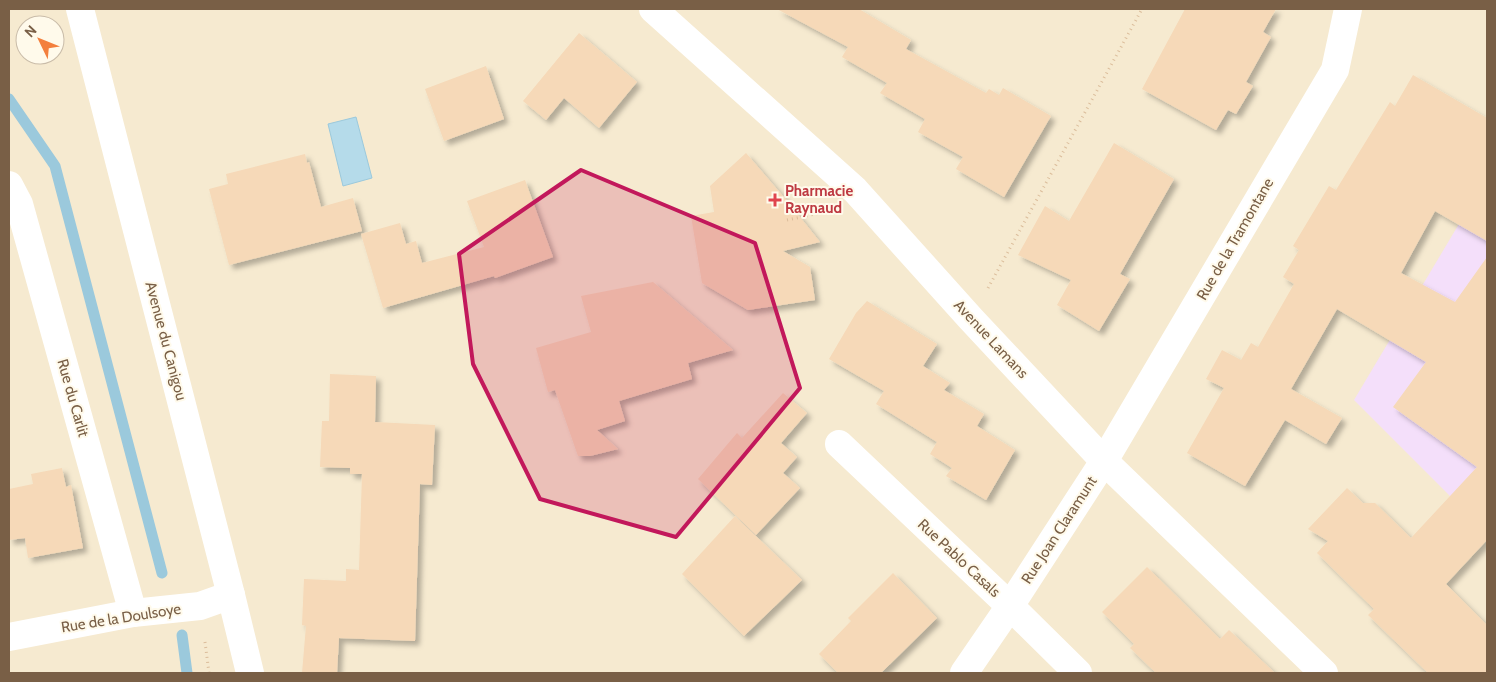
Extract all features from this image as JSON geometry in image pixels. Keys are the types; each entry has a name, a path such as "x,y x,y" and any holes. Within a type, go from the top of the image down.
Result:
{"street":[{"name":"Avenue du Canigou","path":"80,9 250,673"},
{"name":"Avenue Lamans","path":"653,9 855,190 971,319 1104,461 1324,673"},
{"name":"Rue de la Tramontane","path":"1104,461 1335,70 1348,9"},
{"name":"Rue du Carlit","path":"9,185 19,204 132,613"},
{"name":"Rue Pablo Casals","path":"839,444 1078,673"},
{"name":"Rue Joan Claramunt","path":"964,673 1104,461"},
{"name":"Rue de la Doulsoye","path":"9,637 132,613 200,606 231,595"}],"path":[{"path":"971,319 1142,9"},
{"path":"787,220 825,212"}],"highlighted area":[{"path":"581,170 755,243 800,388 676,537 540,499 473,364 459,254"}],"shaded area":[{"path":"9,9 1487,9 1487,673 9,673"},
{"path":"1487,177 1487,533 1354,400"}],"water":[{"path":"356,117 372,178 343,186 328,124"}],"building":[{"path":"777,9 859,9 911,40 906,49 986,93 989,89 999,95 1003,88 1051,116 1004,197 956,169 963,157 918,132 925,119 880,93 887,83 842,57 848,47"},
{"path":"1185,9 1276,9 1263,32 1271,37 1246,82 1253,86 1236,114 1228,110 1216,130 1142,89"},
{"path":"579,33 637,82 599,128 564,98 546,120 523,101"},
{"path":"486,66 504,119 444,141 425,89"},
{"path":"1413,75 1487,118 1487,241 1435,211 1401,273 1455,302 1487,257 1487,540 1446,584 1487,625 1487,673 1428,673 1368,615 1374,609 1317,553 1328,541 1308,529 1347,488 1363,503 1375,503 1411,538 1477,467 1393,407 1426,362 1337,309 1291,389 1342,418 1326,444 1285,420 1245,486 1187,453 1224,388 1206,379 1222,350 1241,360 1251,343 1258,347 1294,284 1283,277 1299,250 1293,246 1329,186 1336,190 1390,102 1395,106"},
{"path":"1114,143 1174,179 1120,274 1130,279 1099,331 1057,305 1071,280 1018,255 1045,206 1069,221"},
{"path":"746,153 820,242 783,251 810,267 815,300 748,310 702,283 691,216 714,212 710,186"},
{"path":"305,154 307,163 309,162 321,207 353,198 362,231 229,265 209,189 228,184 226,174"},
{"path":"525,180 553,257 495,278 494,276 383,308 361,234 400,223 406,244 416,241 422,263 484,247 467,201"},
{"path":"653,282 733,350 688,363 692,379 619,401 625,421 597,430 618,449 590,456 578,456 555,390 548,392 536,348 591,332 581,296"},
{"path":"867,301 937,344 923,366 950,383 944,390 984,414 977,426 1015,450 986,500 946,476 952,468 930,454 937,442 876,404 884,391 829,359 856,313"},
{"path":"330,374 376,376 375,422 435,425 432,485 420,484 415,641 339,638 337,673 302,673 306,626 302,625 304,579 346,581 346,569 359,570 362,474 350,474 350,468 320,467 322,421 329,421"},
{"path":"783,393 807,413 781,443 797,457 783,473 800,488 756,535 698,479 737,433 742,438"},
{"path":"62,468 66,487 71,485 83,548 28,558 25,538 9,540 9,489 33,484 31,474"},
{"path":"735,516 802,580 744,636 682,574"},
{"path":"1147,567 1220,639 1229,630 1275,673 1156,673 1130,648 1134,644 1102,612"},
{"path":"893,573 937,618 881,673 838,673 819,654 851,621 848,618"}],"waterway":[{"path":"9,99 55,166 162,573"},
{"path":"182,635 187,673"}],"place":[{"name":"Pharmacie Raynaud","path":"775,200"}]}
